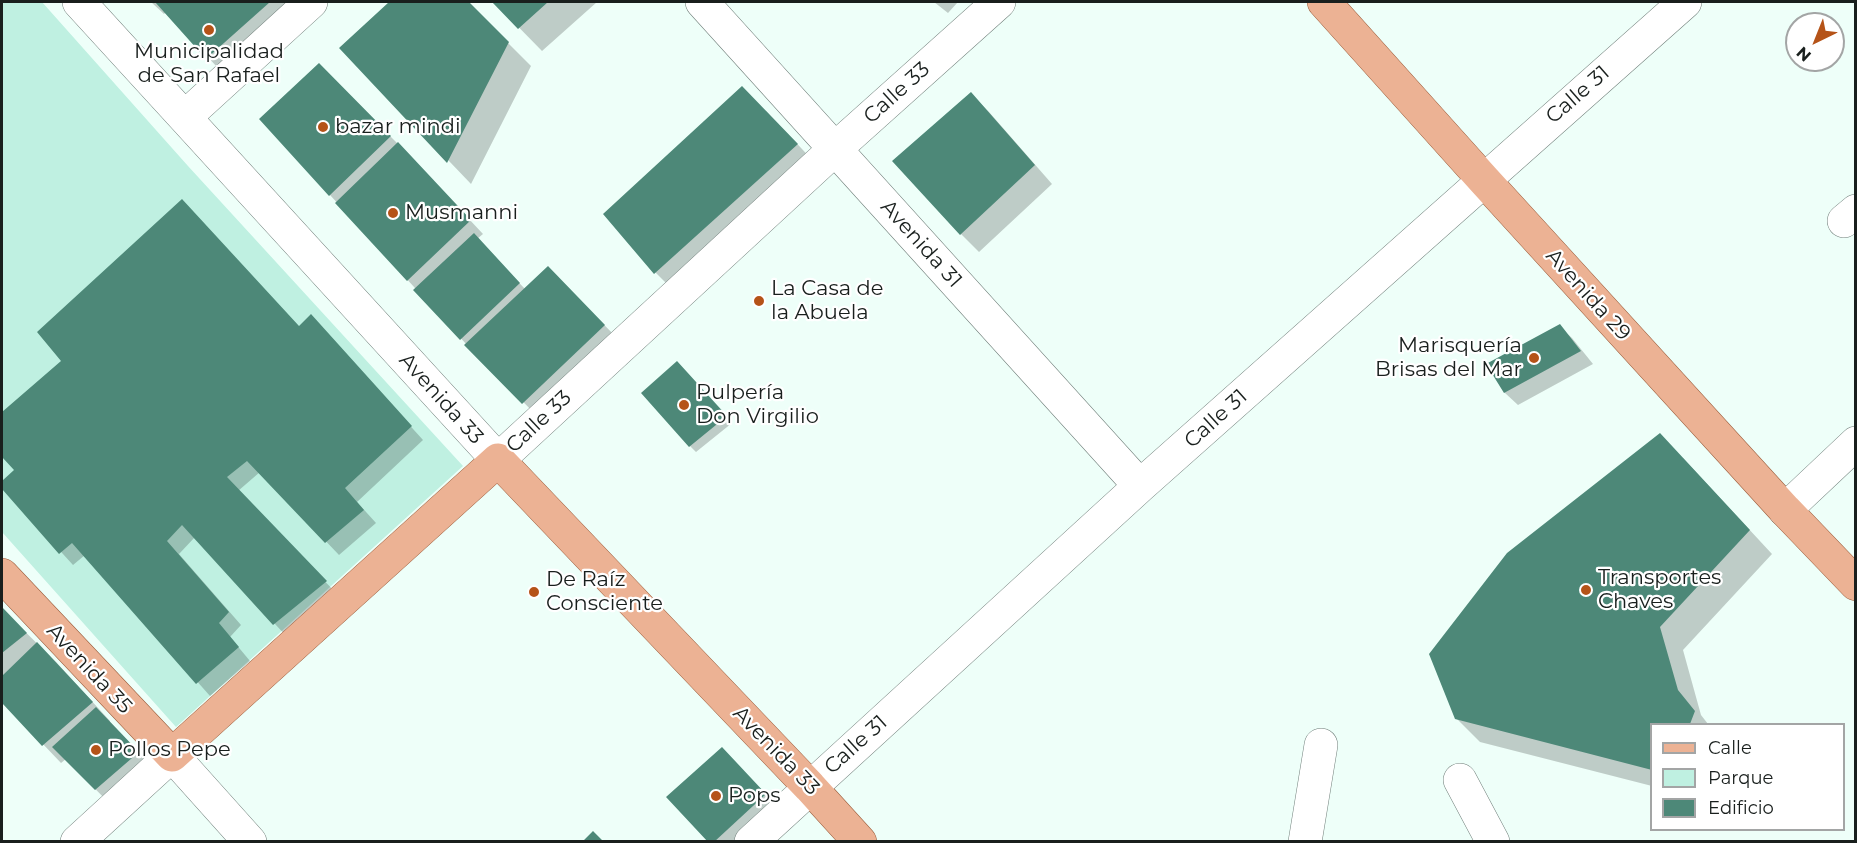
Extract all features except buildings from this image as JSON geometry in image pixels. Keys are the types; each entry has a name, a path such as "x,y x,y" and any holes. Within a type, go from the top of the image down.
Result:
{"main road":[{"name":"Avenida 29","path":"1324,2 1785,510 1856,584"},
{"name":"Calle 33","path":"171,755 498,460"},
{"name":"Avenida 33","path":"498,460 860,842"},
{"name":"Avenida 35","path":"2,576 171,755"}],"street":[{"name":"Avenida 33","path":"79,2 498,460"},
{"path":"185,117 311,2"},
{"name":"Avenida 31","path":"702,2 1140,486"},
{"name":"Calle 33","path":"498,460 835,149 999,2"},
{"name":"Calle 31","path":"751,842 1140,486 1685,2"},
{"path":"1785,510 1856,443"},
{"path":"1305,842 1321,745"},
{"name":"Calle 33","path":"77,842 171,755"},
{"name":"Avenida 35","path":"171,755 250,842"},
{"path":"1460,780 1493,842"}],"green space":[{"path":"2,2 42,2 188,166 463,466 176,727 2,532"}],"place":[{"name":"Municipalidad de San Rafael","path":"209,30"},
{"name":"bazar mindi","path":"323,127"},
{"name":"Musmanni","path":"393,213"},
{"name":"La Casa de la Abuela","path":"759,301"},
{"name":"Marisquería Brisas del Mar","path":"1534,358"},
{"name":"Pulpería Don Virgilio","path":"684,405"},
{"name":"Transportes Chaves","path":"1586,590"},
{"name":"De Raíz Consciente","path":"534,592"},
{"name":"Pollos Pepe","path":"96,750"},
{"name":"Pops","path":"716,796"}]}
